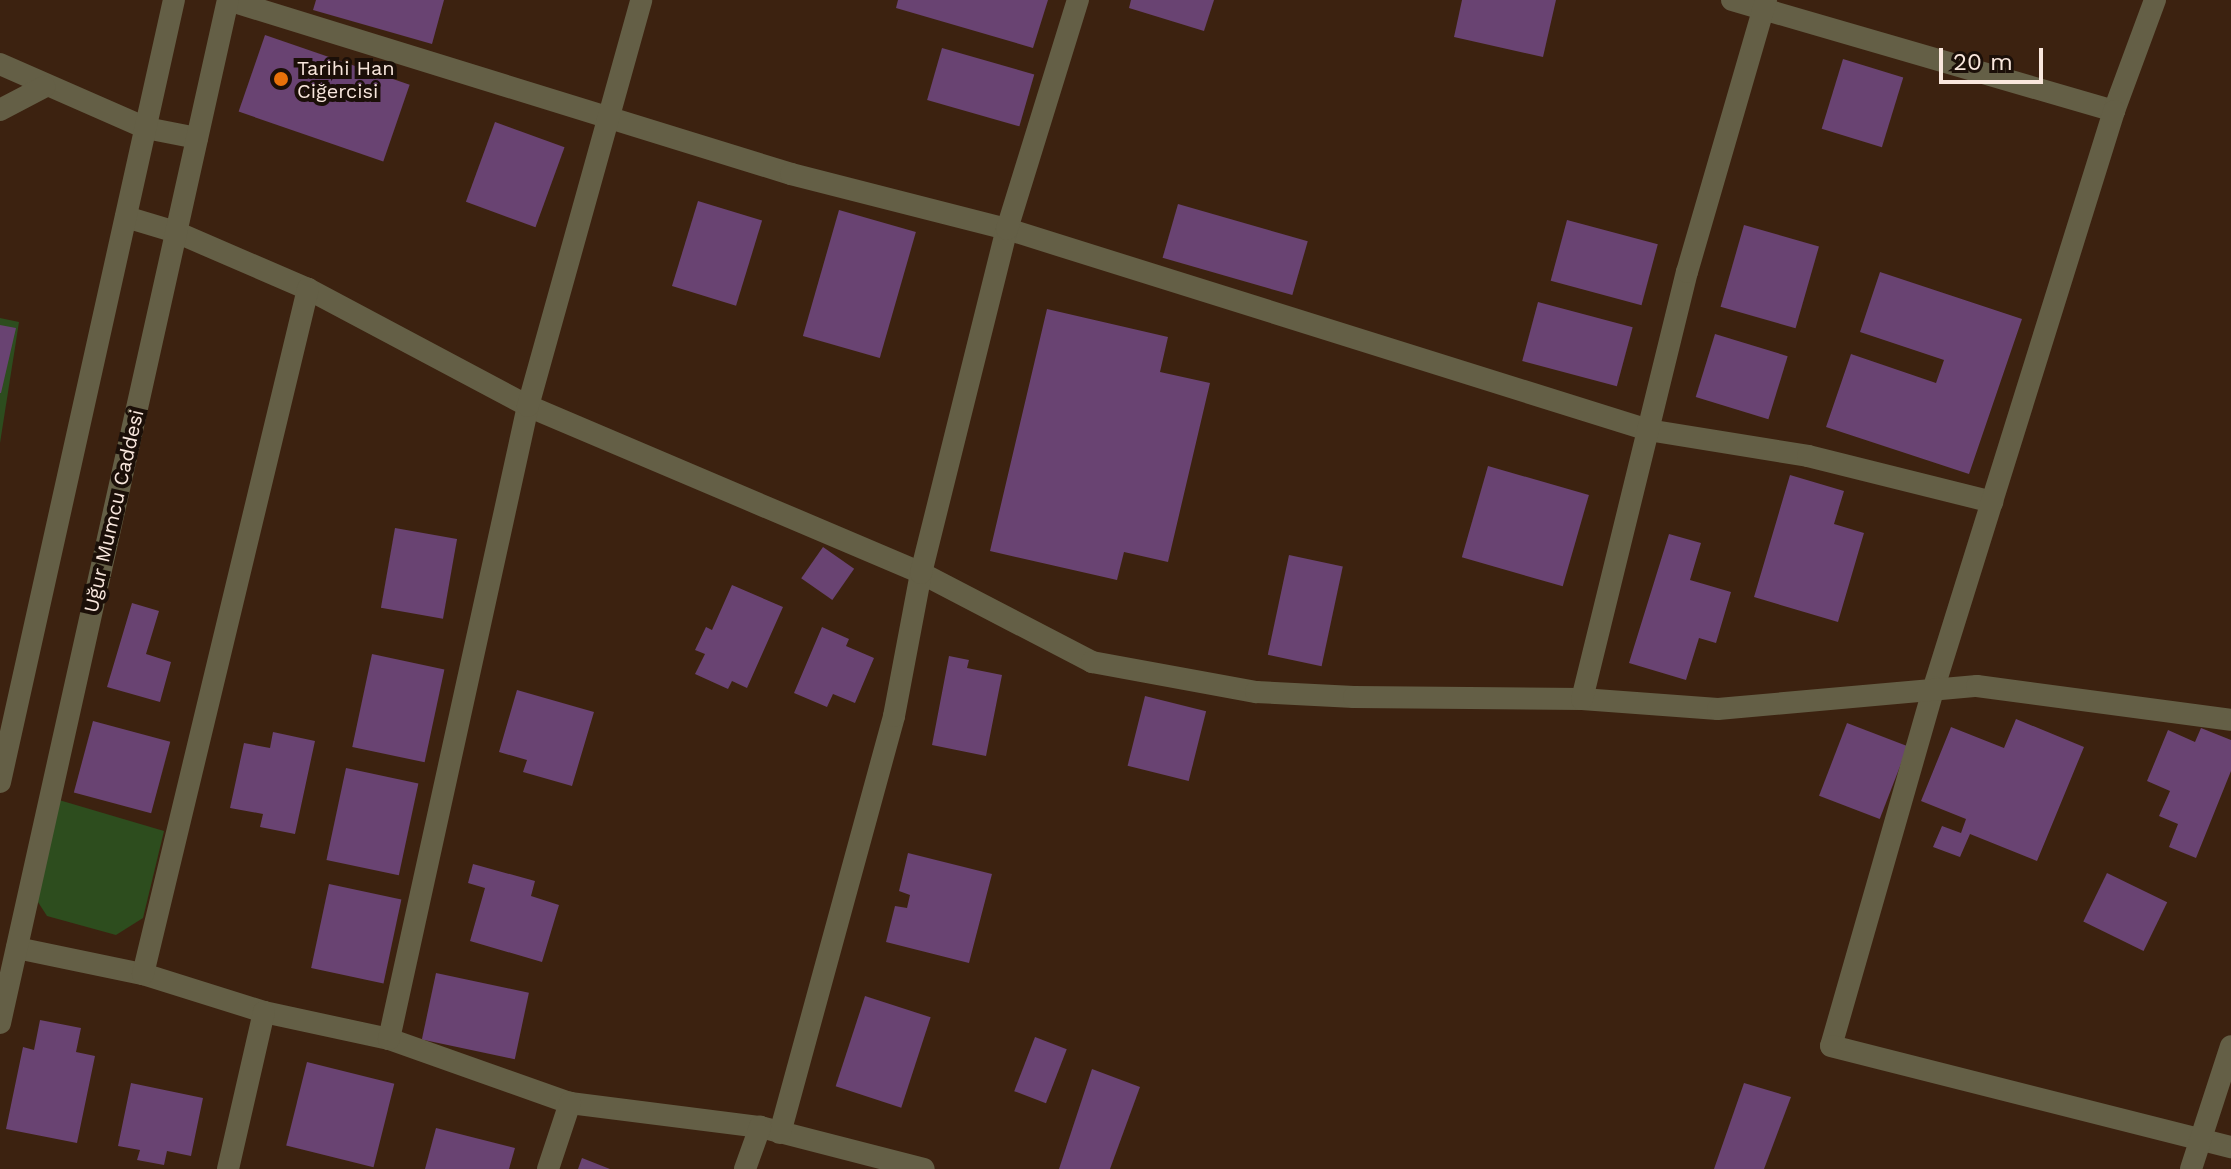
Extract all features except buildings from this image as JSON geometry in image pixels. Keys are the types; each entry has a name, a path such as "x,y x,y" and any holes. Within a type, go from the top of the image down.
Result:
{"street":[{"path":"0,782 174,0"},
{"path":"228,0 791,174 1007,229 1648,430 1808,456 1992,502"},
{"name":"Uğur Mumcu Caddesi","path":"0,1023 228,0"},
{"path":"389,1039 528,406 641,0"},
{"path":"745,1169 770,1130 894,716 921,573 1007,229 1078,0"},
{"path":"1732,0 1765,5 2114,111"},
{"path":"2155,0 2114,111 1934,687 1831,1046 2231,1147"},
{"path":"1582,699 1687,272 1765,5"},
{"path":"0,64 44,87 146,128 197,138"},
{"path":"0,110 44,87"},
{"path":"126,217 176,232 308,289 528,406 921,573 1092,662 1270,692 1582,699 1718,709 1934,687 1977,686 2231,720"},
{"path":"143,974 308,289"},
{"path":"17,948 143,974 264,1012 389,1039 570,1103 770,1130 924,1169"},
{"path":"228,1169 264,1012"},
{"path":"2191,1169 2231,1046"},
{"path":"548,1169 570,1103"}],"green space":[{"path":"0,318 19,322 0,443"},
{"path":"59,800 164,831 143,918 116,935 47,916 36,899"}],"place":[{"name":"Tarihi Han Ciğercisi","path":"281,79"}]}
